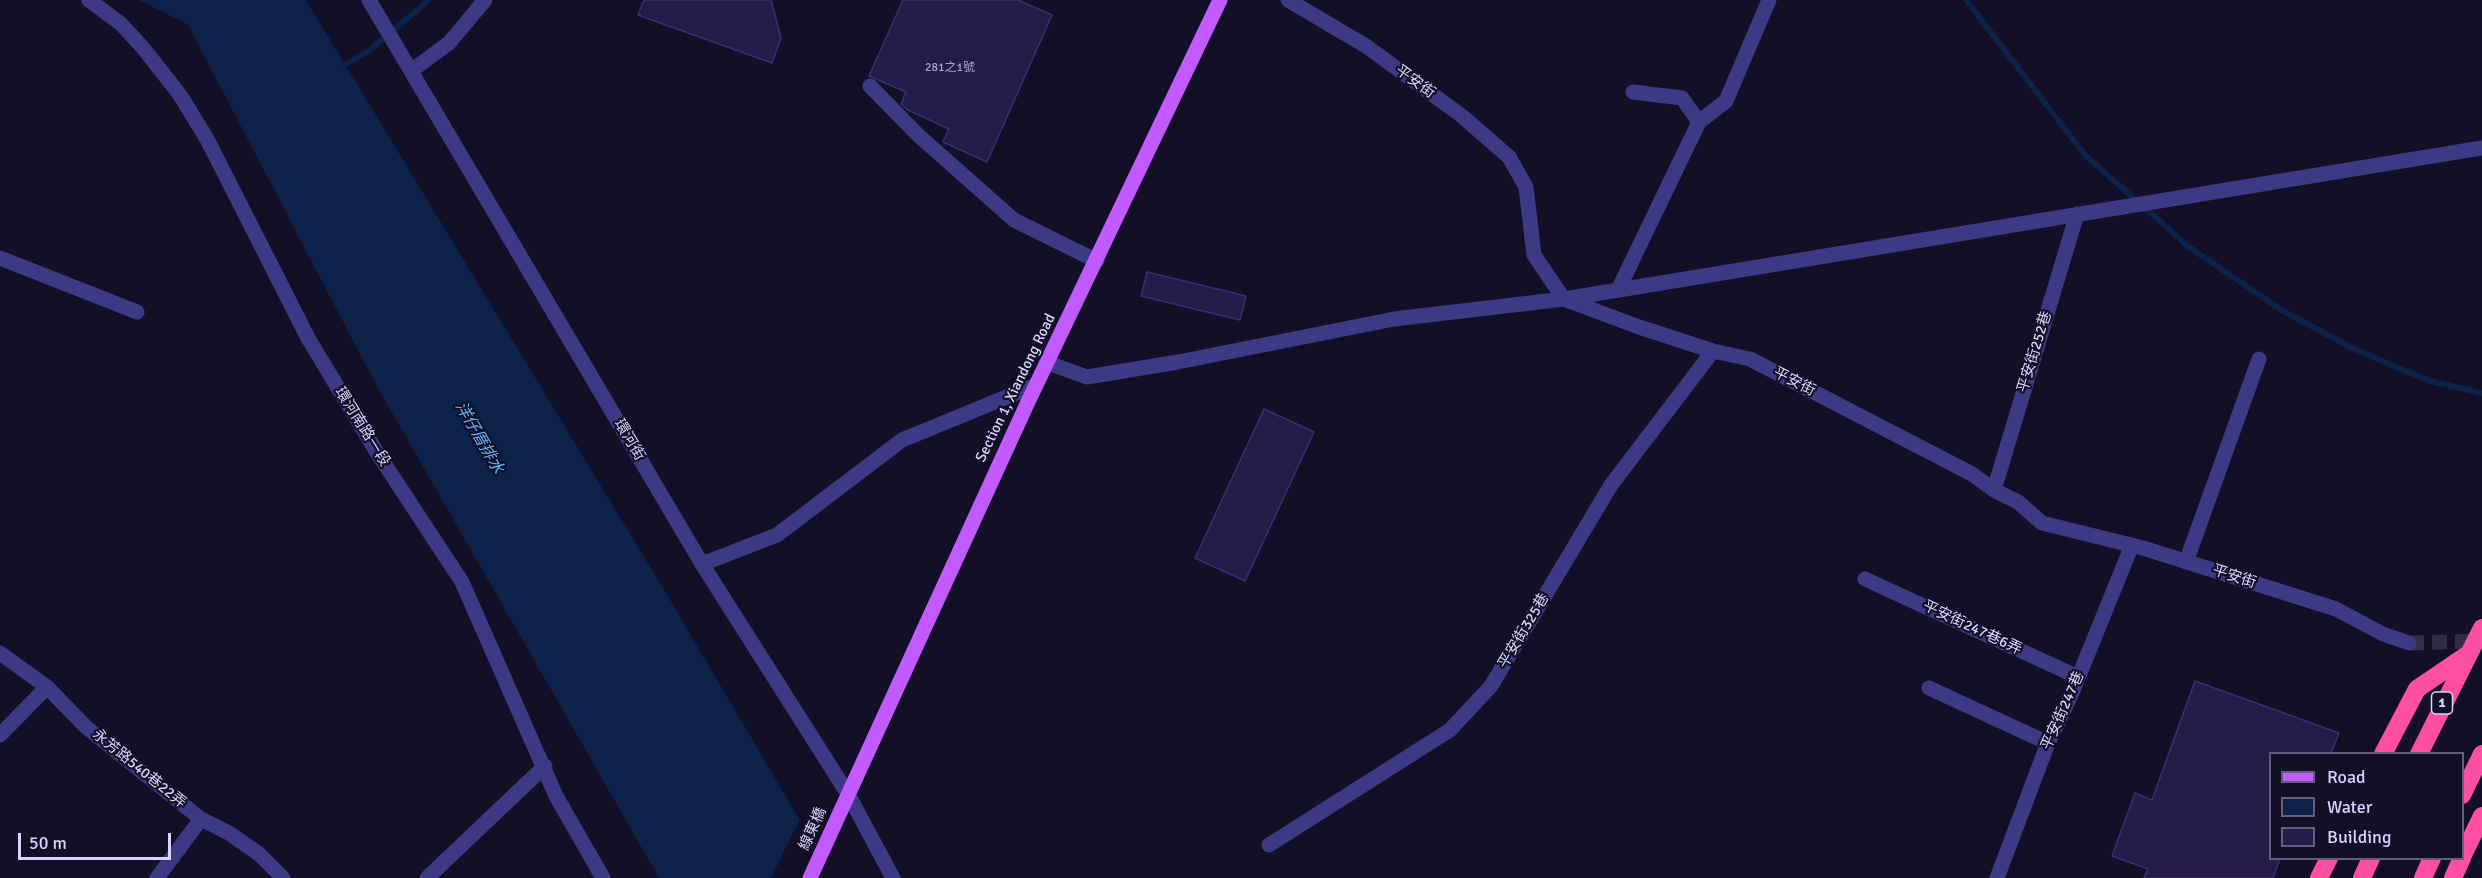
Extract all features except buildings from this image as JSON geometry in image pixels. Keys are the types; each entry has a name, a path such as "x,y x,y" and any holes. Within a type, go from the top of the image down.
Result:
{"highway":[{"name":"1","path":"2419,752 2482,628"},
{"path":"2384,752 2416,689 2468,654"},
{"path":"2464,793 2482,754"},
{"path":"2464,854 2482,816"},
{"path":"2319,878 2328,860"},
{"path":"2362,878 2370,860"},
{"path":"2423,878 2431,860"},
{"path":"2453,878 2461,860"}],"main road":[{"name":"Section 1, Xiandong Road","path":"848,794 1036,385 1220,0"},
{"name":"線東橋","path":"810,878 848,794"}],"street":[{"name":"環河南路一段","path":"88,0 121,24 144,49 180,95 207,139 308,338 462,582 545,766 556,796 603,878"},
{"name":"環河街","path":"369,0 702,564 848,794 893,878"},
{"path":"411,71 449,43 485,0"},
{"name":"平安街","path":"1288,0 1366,46 1462,116 1509,157 1526,187 1534,255 1564,299 1593,312 1713,351 1750,359 1972,474 1994,490 2018,502 2042,523 2132,545 2336,609 2383,634 2409,643"},
{"path":"1618,290 1699,122 1726,101 1768,0"},
{"path":"870,86 918,135 1014,220 1097,261"},
{"path":"1633,92 1683,99 1699,122"},
{"path":"1048,363 1087,377 1178,362 1394,319 1564,299 2482,148"},
{"name":"平安街252巷","path":"1994,490 2077,214"},
{"path":"0,258 137,312"},
{"name":"平安街325巷","path":"1269,845 1450,730 1491,686 1611,485 1713,351"},
{"path":"2186,562 2259,359"},
{"path":"702,564 777,536 902,440 1036,385"},
{"name":"平安街247巷","path":"1997,878 2048,743 2079,677 2132,545"},
{"name":"平安街247巷6弄","path":"1865,579 2079,677"},
{"name":"永芳路540巷22弄","path":"0,653 47,687 86,727 201,819 229,833 259,854 283,878"},
{"path":"0,735 47,687"},
{"path":"1929,688 2048,743"},
{"path":"427,878 545,766"},
{"path":"157,878 201,819"}],"water":[{"name":"洋仔厝排水","path":"139,0 306,0 666,593 834,878 659,878 375,383 188,25"}],"pier":[{"path":"801,817 836,876 837,878 771,878"}],"waterway":[{"path":"339,68 370,50 429,0"},
{"path":"1966,0 2085,155 2189,247 2283,311 2356,350 2430,381 2482,393"}],"tunnel":[{"path":"2409,643 2482,641"}]}
